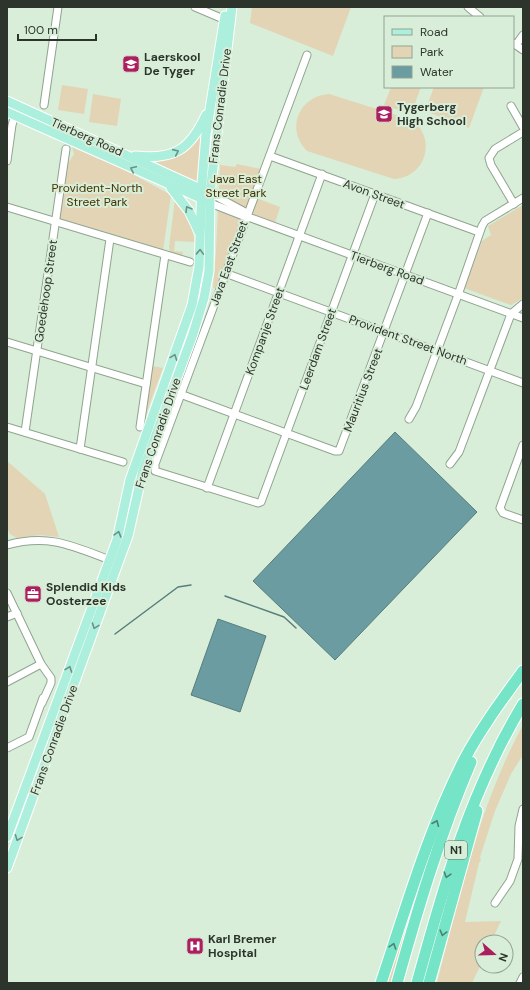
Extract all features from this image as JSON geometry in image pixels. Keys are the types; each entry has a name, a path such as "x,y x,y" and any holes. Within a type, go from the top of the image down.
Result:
{"highway":[{"path":"381,983 415,878 447,796 464,760 489,717 523,672"},
{"name":"N1","path":"397,983 429,871 454,803 474,757 488,730 523,672"},
{"name":"N1","path":"416,983 460,836 485,776 523,704"},
{"path":"429,983 478,807 512,723"}],"main road":[{"name":"Frans Conradie Drive","path":"7,837 120,529 134,467 192,305 199,267 200,237 228,21 227,7"},
{"name":"Frans Conradie Drive","path":"7,868 128,536 143,470 202,305 209,271 206,196 211,105 232,7"},
{"name":"Tierberg Road","path":"13,104 124,154 206,196"},
{"path":"124,154 156,158 165,157 179,151 196,136 211,105"},
{"name":"Tierberg Road","path":"11,114 168,185 206,196"},
{"path":"168,185 189,210 200,237"}],"street":[{"path":"44,105 58,7"},
{"path":"195,7 228,21"},
{"path":"468,7 479,16"},
{"path":"523,34 514,44 523,50"},
{"name":"Java East Street","path":"207,488 155,471 154,465 307,55"},
{"path":"7,161 13,104"},
{"path":"511,106 523,127"},
{"path":"514,204 491,165 489,158 495,149 523,132"},
{"name":"Goedehoop Street","path":"25,432 66,149"},
{"name":"Avon Street","path":"270,156 479,232"},
{"name":"Kompanje Street","path":"207,488 322,174"},
{"name":"Leerdam Street","path":"207,488 259,503 261,501 375,194"},
{"name":"Tierberg Road","path":"206,196 248,216 523,318"},
{"path":"408,419 416,407 458,294 479,232 484,222 523,198"},
{"path":"7,207 190,262"},
{"name":"Mauritius Street","path":"286,433 335,451 341,448 428,214"},
{"path":"80,449 110,238"},
{"path":"140,427 165,255"},
{"name":"Provident Street North","path":"225,273 523,383"},
{"path":"450,464 460,452 511,314 523,304"},
{"path":"7,342 146,384"},
{"path":"180,394 286,433"},
{"path":"7,427 123,462"},
{"path":"523,445 500,506 500,510 503,513 523,520"},
{"path":"7,546 35,540 56,541 118,563"},
{"path":"7,593 43,666 49,682 28,737 7,748"},
{"path":"7,617 16,613"},
{"path":"7,682 43,666"},
{"path":"495,903 510,881 518,859 519,826 523,810"},
{"path":"520,983 523,977"}],"green space":[{"path":"252,7 351,7 333,56 250,23"},
{"path":"62,85 88,89 84,114 58,110"},
{"path":"391,88 421,88 411,114 384,105"},
{"path":"434,88 484,88 469,128 425,111"},
{"path":"93,94 121,99 117,126 89,122"},
{"path":"329,94 412,120 420,128 426,146 424,156 414,172 405,177 394,179 307,151 300,142 297,133 296,124 298,115 303,107 310,101 319,96"},
{"path":"203,128 198,182 171,171 154,161 164,159"},
{"name":"Provident-North Street Park","path":"72,147 123,169 171,195 163,251 59,219 67,165 74,154"},
{"name":"Java East Street Park","path":"237,164 261,169 216,288 213,288 220,165 235,167"},
{"path":"175,199 190,220 195,242 175,241 174,251 183,252 182,256 170,252 169,247"},
{"path":"259,199 280,207 275,223 253,214 256,201"},
{"path":"523,205 523,298 511,305 464,288 482,241 491,235 488,226"},
{"path":"206,241 206,256 201,295 119,545 132,485 204,254"},
{"path":"152,366 163,368 146,414"},
{"path":"7,461 45,494 59,537 40,535 17,538 10,534 7,527"},
{"path":"523,725 523,755 511,774 495,811 480,857 481,860 465,922 501,921 495,934 474,934 474,974 476,974 472,983 437,983 472,851 494,787"},
{"path":"434,843 393,983 387,983 423,867"}],"water":[{"path":"395,432 477,512 335,660 253,581"},
{"path":"218,619 266,636 240,712 191,695"}],"waterway":[{"path":"115,634 178,587 191,585"},
{"path":"225,596 284,617 296,628"}],"place":[{"name":"Laerskool De Tyger","path":"131,64"},
{"name":"Tygerberg High School","path":"384,114"},
{"name":"Splendid Kids Oosterzee","path":"33,594"},
{"name":"Karl Bremer Hospital","path":"195,946"}]}
